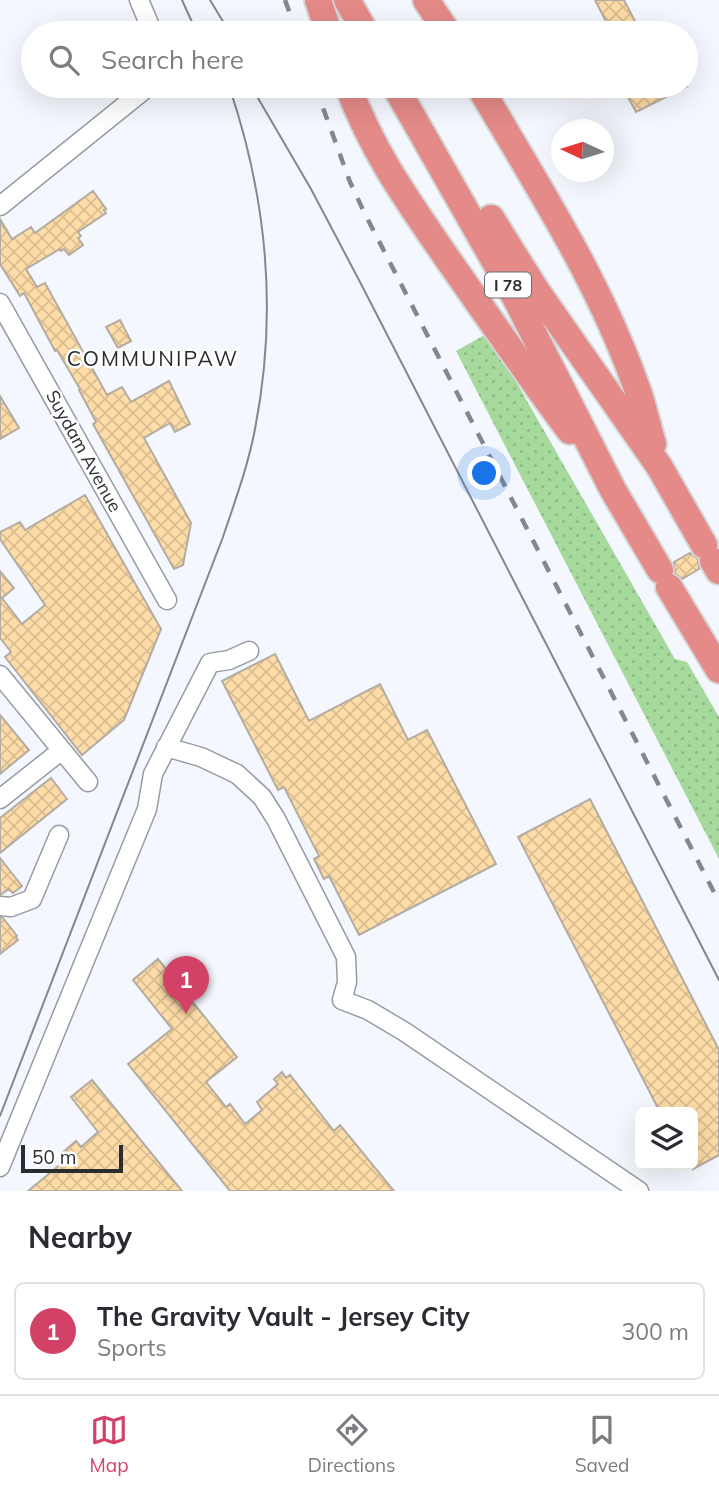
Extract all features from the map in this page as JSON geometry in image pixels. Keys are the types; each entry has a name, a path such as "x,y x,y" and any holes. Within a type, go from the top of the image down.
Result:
{"highway":[{"path":"318,0 325,21"},
{"path":"347,0 369,21"},
{"path":"368,0 375,21"},
{"path":"426,0 440,21"},
{"path":"353,98 365,129 391,176 488,319 613,489"},
{"name":"I 78","path":"402,98 515,297 613,489 719,670"},
{"name":"I 78","path":"423,98 514,258 659,466 712,559"},
{"path":"486,98 547,201 617,336 636,385 659,466"}],"street":[{"path":"139,0 148,21"},
{"path":"0,206 134,98"},
{"name":"Suydam Avenue","path":"0,303 167,600"},
{"path":"0,1167 147,809 153,774 166,747 210,663 229,660 249,651"},
{"path":"0,675 88,782"},
{"path":"166,747 201,757 237,774 262,797 276,819 346,957 347,982 342,1000 368,1010 405,1031 639,1191"},
{"path":"0,799 62,750"},
{"path":"0,906 11,907 32,899 59,835"}],"green space":[{"path":"488,333 675,659 687,662 719,717 719,859 456,351"}],"building":[{"path":"595,0 624,0 635,21 606,21"},
{"path":"628,98 664,98 636,112"},
{"path":"93,191 106,213 78,232 81,236 78,238 83,245 69,255 64,249 60,249 26,269 37,287 45,283 107,395 122,387 131,402 169,381 190,424 175,432 170,423 144,438 191,523 183,565 174,569 93,424 96,422 80,389 57,350 55,351 24,293 20,296 0,264 0,219 12,239 31,227 35,233"},
{"path":"120,320 131,341 118,348 106,327"},
{"path":"0,396 19,428 0,439"},
{"path":"85,495 161,629 124,720 82,755 5,657 11,652 0,638 0,571 14,588 2,598 22,624 45,605 0,539 0,532 20,522 25,530"},
{"path":"690,553 698,559 699,569 682,579 675,573 674,562"},
{"path":"275,654 309,721 380,684 408,740 427,730 496,864 359,935 329,876 324,879 314,859 319,856 284,787 278,790 222,681"},
{"path":"0,715 29,750 0,774"},
{"path":"51,778 67,799 0,853 0,818"},
{"path":"590,799 719,1050 719,1155 698,1166 698,1107 657,1107 518,837"},
{"path":"0,858 22,886 13,893 9,889 0,895"},
{"path":"0,917 18,940 0,954"},
{"path":"158,959 237,1057 206,1082 226,1107 230,1104 245,1124 262,1110 257,1102 278,1084 274,1079 282,1072 286,1078 290,1075 334,1131 340,1125 394,1191 230,1191 128,1064 172,1029 133,980"},
{"path":"92,1080 182,1191 28,1191 68,1158 63,1152 76,1141 81,1147 98,1132 71,1097"}],"tram line":[{"path":"182,0 192,21"},
{"path":"210,0 223,21"},
{"path":"0,1116 223,537 252,443 266,342 265,256 252,170 233,98"},
{"path":"258,98 311,189 360,282 719,980"}],"railway":[{"path":"285,0 293,21"},
{"path":"319,98 350,182 365,214 719,902"}],"place":[{"name":"The Gravity Vault - Jersey City","path":"186,1014"}],"district":[{"name":"COMMUNIPAW","path":"153,358"}]}
